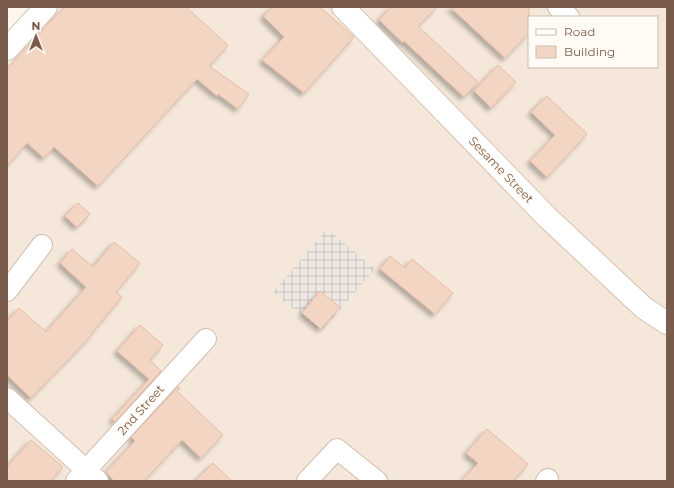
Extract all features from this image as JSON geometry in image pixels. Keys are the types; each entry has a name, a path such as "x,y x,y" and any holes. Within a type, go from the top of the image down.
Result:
{"street":[{"path":"7,49 46,7"},
{"name":"Sesame Street","path":"343,7 547,217 644,308 667,323"},
{"path":"558,7 568,16"},
{"path":"7,291 42,245"},
{"name":"2nd Street","path":"87,477 206,339"},
{"path":"7,398 87,477"},
{"path":"307,481 337,450 377,481"}],"shaded area":[{"path":"186,7 667,7 667,481 7,481 7,104 98,186 228,45"},
{"path":"327,229 375,269 321,332 273,292"}],"building":[{"path":"64,7 186,7 228,45 209,66 249,94 238,109 218,94 217,96 197,79 98,186 54,147 44,158 27,143 7,166 7,69"},
{"path":"273,7 320,7 354,37 304,93 262,60 284,37 263,16"},
{"path":"391,7 437,7 418,26 478,82 464,97 404,41 403,43 379,20"},
{"path":"450,7 529,7 528,34 505,58"},
{"path":"498,65 516,82 491,108 474,91"},
{"path":"547,96 587,134 547,177 530,161 555,135 531,112"},
{"path":"78,203 90,214 77,227 65,216"},
{"path":"114,242 140,263 116,292 122,297 91,334 92,335 31,398 7,375 7,321 19,308 46,332 86,287 60,263 72,249 93,267"},
{"path":"390,256 405,268 412,259 453,293 435,314 380,269"},
{"path":"320,291 340,307 321,329 302,313"},
{"path":"140,325 163,345 150,360 161,371 115,422 112,419 149,379 117,351"},
{"path":"178,387 180,388 177,391 223,435 201,458 182,440 144,481 114,481 106,472 135,441 131,437"},
{"path":"487,429 528,464 513,481 461,481 478,463 466,453"},
{"path":"31,440 63,467 51,481 7,481 7,467"},
{"path":"213,463 232,481 195,481"}]}
